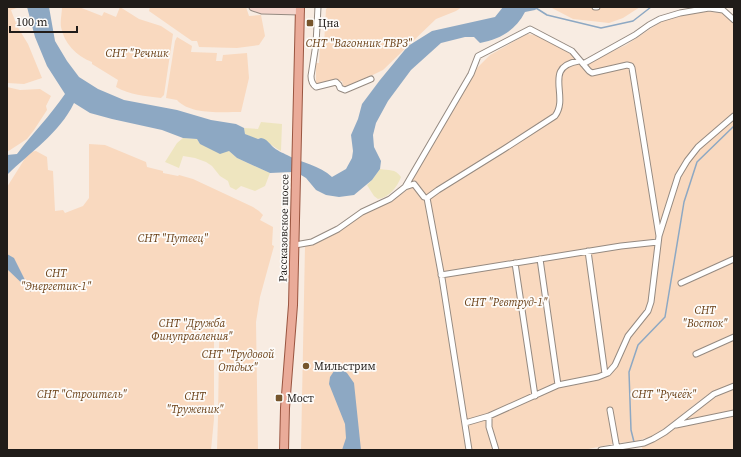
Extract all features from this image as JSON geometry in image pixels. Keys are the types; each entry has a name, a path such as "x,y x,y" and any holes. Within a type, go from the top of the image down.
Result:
{"main road":[{"name":"Рассказовское шоссе","path":"284,450 286,392 293,305 300,9"}],"street":[{"path":"253,7 262,10 300,9"},
{"path":"318,7 316,44 311,76 311,80 314,85 316,87 336,82 340,88 345,90 371,79"},
{"path":"427,198 555,116 560,106 559,80 560,70 563,66 581,62 635,35 660,19 680,13 709,8 723,10 734,20"},
{"path":"405,187 471,74 478,56 530,29 572,51 592,73 627,65 631,66 659,236"},
{"path":"465,423 488,416 558,386 606,374 611,371 616,364 628,336 648,311 651,302 659,236 678,176 698,147 734,116"},
{"path":"295,246 312,242 338,229 362,212 390,199 405,187 414,184 424,197 427,198 470,450"},
{"path":"441,275 588,251 658,242"},
{"path":"588,251 606,374"},
{"path":"681,283 734,259"},
{"path":"540,260 558,386"},
{"path":"515,263 535,396"},
{"path":"696,354 734,337"},
{"path":"601,450 644,442 665,432 714,394 734,386"},
{"path":"610,410 617,448"},
{"path":"675,425 734,413"},
{"path":"488,416 489,427 496,450"}],"green space":[{"path":"7,7 20,7 11,10 17,26 28,44 42,78 24,84 7,83"},
{"name":"СНТ \"Речник","path":"62,7 79,7 102,16 104,12 116,17 120,7 139,19 161,26 173,34 164,95 161,98 149,97 121,90 116,87 118,80 76,53 68,44 63,33 61,25"},
{"name":"СНТ \"Речник","path":"150,7 246,7 249,16 261,15 265,36 259,45 237,48 199,47 197,41 192,41 149,11"},
{"name":"СНТ \"Вагонник ТВРЗ\"","path":"328,7 462,7 436,19 383,70 344,89 342,81 316,84 316,63 319,63 320,46 324,45 326,9"},
{"path":"550,7 640,7 623,18 609,23 573,19"},
{"name":"СНТ \"Ревтруд-1\"","path":"701,11 734,14 734,336 693,354 694,356 734,338 734,384 708,395 662,430 646,439 583,450 301,450 305,246 343,225 362,212 401,194 415,185 410,177 473,72 490,55 527,34 544,37 570,48 585,64 626,45 662,21"},
{"name":"СНТ \"Речник","path":"177,37 192,46 191,52 217,53 216,61 222,61 223,55 247,53 249,78 241,112 207,112 190,108 177,100 166,98 175,41"},
{"path":"7,87 20,90 40,89 51,96 46,106 47,110 27,139 7,152"},
{"path":"89,144 105,145 146,162 147,167 163,171 163,173 193,179 253,207 263,215 260,220 273,227 272,245 274,246 260,297 256,322 258,450 217,450 220,317 214,315 214,419 211,450 7,450 7,187 29,152 36,151 47,157 48,170 53,171 55,211 63,210 65,213 83,206 89,198"},
{"path":"734,388 734,450 643,450 641,446 655,441 667,434 710,400"}],"sand":[{"path":"261,122 282,124 281,151 261,138 256,139 245,134 244,128 258,129"},
{"path":"183,138 197,139 200,144 229,151 237,158 270,173 265,186 255,191 241,186 236,190 230,187 228,181 220,176 212,166 195,158 183,156 179,168 165,162 177,143"},
{"path":"380,169 392,170 401,177 389,194 378,199 374,196 367,185"}],"water":[{"path":"27,7 49,7 55,41 79,77 98,89 124,100 177,110 211,120 236,124 244,128 245,134 258,139 265,139 274,148 292,158 322,170 332,177 346,169 352,158 353,151 351,135 358,119 362,104 408,46 432,31 495,17 503,7 539,7 535,10 525,12 512,29 494,39 480,43 474,37 465,37 441,43 411,70 388,101 376,123 373,135 374,147 381,161 380,169 372,180 354,195 339,197 326,195 316,190 306,178 301,175 292,172 270,173 237,158 229,151 220,154 200,144 197,139 183,138 162,130 90,113 74,103 68,114 44,142 7,175 7,155 17,154 65,94 47,66 35,37"},
{"path":"7,254 14,258 31,292 7,269"},
{"path":"341,369 347,373 354,383 361,450 342,450 346,438 345,424 329,384 330,377 334,371"}],"waterway":[{"path":"536,8 547,15 601,28 633,21 651,7"},
{"path":"634,442 631,430 629,372 638,345 665,317 684,202 697,162 734,126"}],"place":[{"name":"Цна","path":"310,23"},
{"name":"Мильстрим","path":"306,366"},
{"name":"Мост","path":"279,398"}],"park label":[{"name":"СНТ \"Путеец\"","path":"173,238"},
{"name":"СНТ \"Энергетик-1\"","path":"56,279"},
{"name":"СНТ \"Восток\"","path":"705,316"},
{"name":"СНТ \"Дружба Финуправления\"","path":"192,329"},
{"name":"СНТ \"Трудовой Отдых\"","path":"238,360"},
{"name":"СНТ \"Строитель\"","path":"82,394"},
{"name":"СНТ \"Ручеёк\"","path":"664,394"},
{"name":"СНТ \"Труженик\"","path":"195,402"}]}
